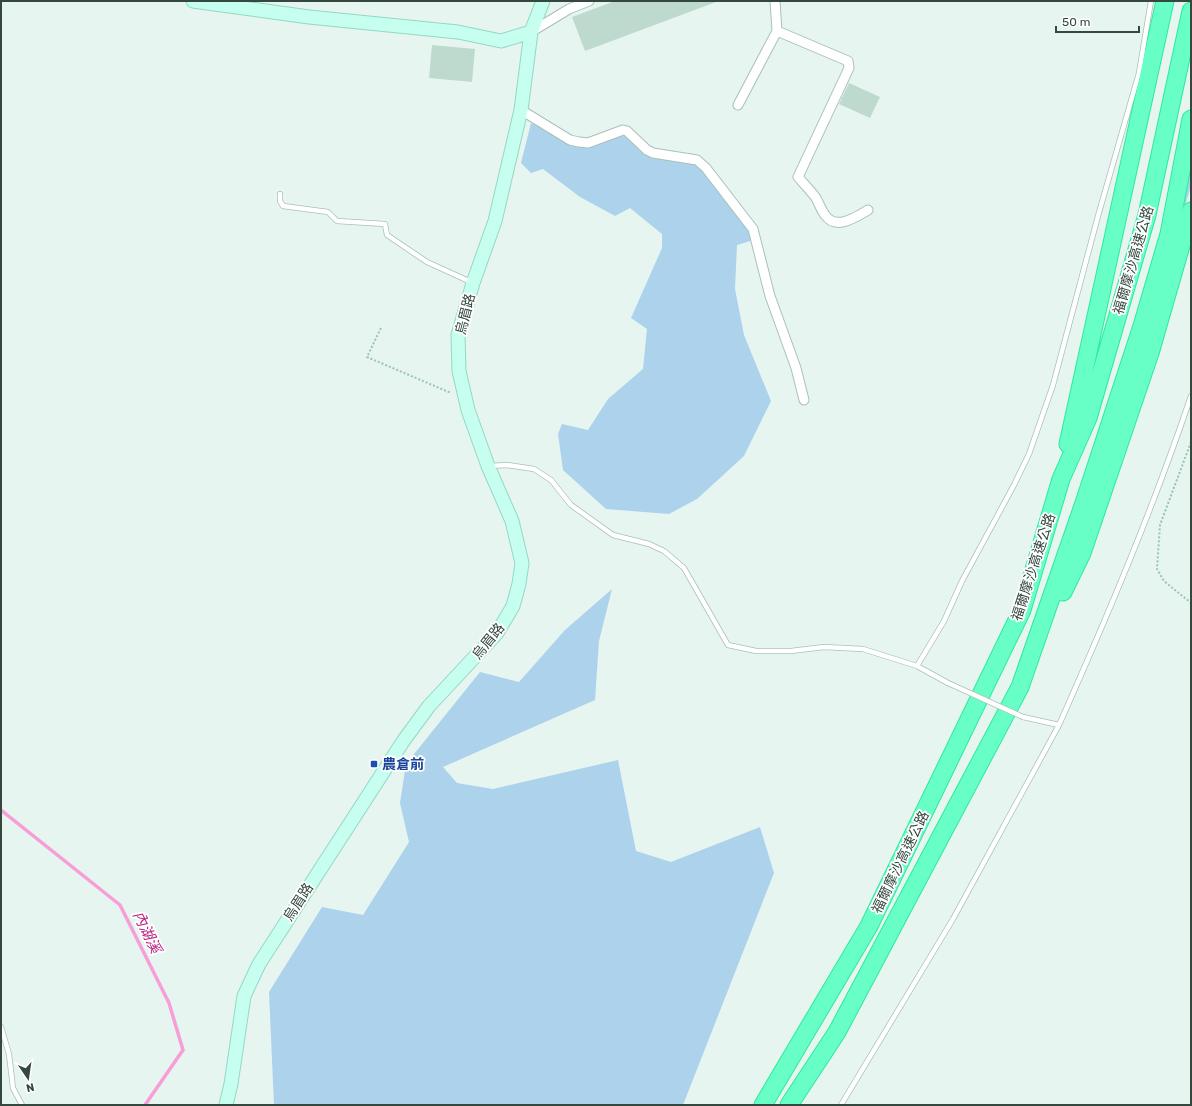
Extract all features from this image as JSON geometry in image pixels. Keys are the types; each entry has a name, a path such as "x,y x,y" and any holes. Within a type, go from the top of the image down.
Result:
{"highway":[{"path":"1061,479 1165,1"},
{"name":"福爾摩沙高速公路","path":"763,1105 869,926 1022,610 1061,479 1088,418 1145,222 1191,11"},
{"name":"福爾摩沙高速公路","path":"789,1105 837,1032 1020,687 1084,503 1142,326 1169,234 1191,119"},
{"path":"1020,687 1082,552 1150,353 1191,211"}],"main road":[{"path":"193,1 309,17 458,32 502,41 531,32"},
{"name":"烏眉路","path":"226,1105 231,1084 244,996 259,964 404,740 429,706 497,633 513,606 519,584 522,563 512,521 488,466 466,399 459,371 458,335 473,283 495,221 521,110 531,32 543,1"}],"street":[{"path":"531,32 569,9 589,1"},
{"path":"738,105 777,32 775,1"},
{"path":"777,32 848,61 849,68 798,177 816,199 825,216 832,222 842,222 853,219 868,210"},
{"path":"521,110 570,140 588,143 623,130 627,131 647,150 653,153 690,158 706,168 753,229 770,296 796,368 804,400"}],"lane":[{"path":"917,666 944,621 962,581 1029,454 1053,385 1138,73 1151,1"},
{"path":"280,194 280,200 283,206 328,212 337,221 385,224 387,234 427,262 473,283"},
{"path":"841,1105 953,919 1059,725 1120,587 1170,458 1191,396"},
{"path":"488,466 507,465 534,469 551,480 571,505 613,535 649,544 664,551 684,568 728,645 756,651 792,651 824,647 863,649 917,666 948,683 1023,717 1059,725"},
{"path":"1,1027 9,1054 13,1088 22,1105"}],"path":[{"path":"381,328 367,357 466,399"},
{"path":"1191,442 1160,524 1157,569 1164,582 1175,592 1190,599 1191,603"}],"shaded area":[{"path":"531,123 584,148 624,133 648,152 709,168 757,239 737,245 735,289 744,335 771,401 744,456 697,499 669,514 606,509 563,470 558,434 562,424 588,430 608,399 643,369 647,329 631,318 662,248 662,234 630,208 615,216 580,197 543,169 531,173 521,163"},
{"path":"1191,155 1191,186 1162,285"},
{"path":"612,589 599,641 595,700 443,767 457,783 493,789 618,760 636,851 671,862 760,827 774,873 683,1105 274,1105 269,992 322,907 363,915 409,842 400,803 406,764 480,672 519,682 565,630"}],"building":[{"path":"615,1 716,2 585,51 572,17"},
{"path":"432,45 475,49 472,82 429,78"},
{"path":"849,83 880,97 870,118 839,104"}],"waterway":[{"name":"內湖溪","path":"1,810 120,905 169,1003 183,1050 145,1105"}],"place":[{"name":"農倉前","path":"374,764"}]}
